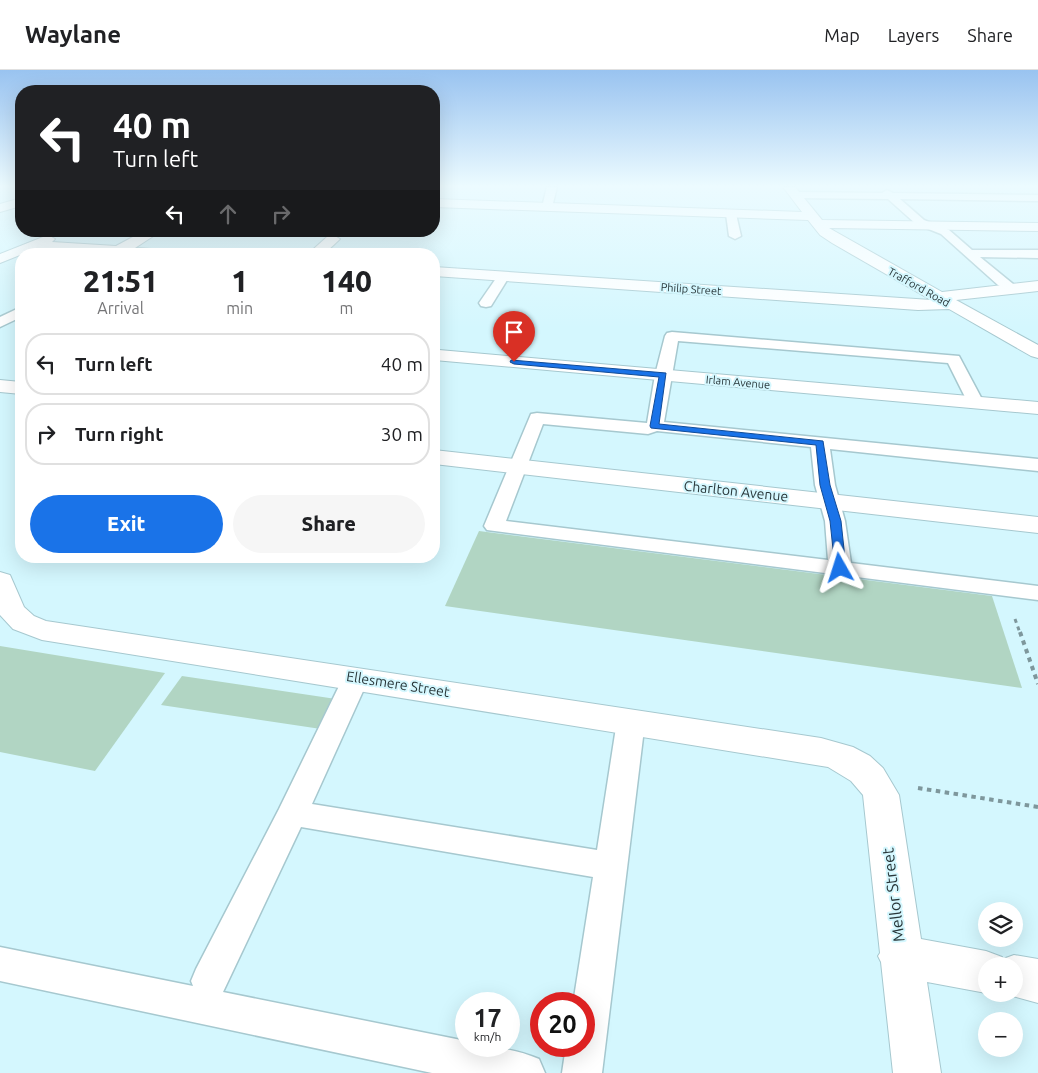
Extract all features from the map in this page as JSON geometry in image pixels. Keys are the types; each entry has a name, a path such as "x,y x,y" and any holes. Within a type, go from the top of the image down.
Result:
{"street":[{"name":"Trafford Road","path":"827,234 1038,352"},
{"path":"124,248 143,237"},
{"path":"25,248 48,238"},
{"path":"322,248 333,239"},
{"path":"32,245 76,248"},
{"path":"0,259 15,252"},
{"name":"Philip Street","path":"440,272 918,304 1012,288 1038,286"},
{"name":"Irlam Avenue","path":"440,356 1038,408"},
{"path":"0,386 15,387"},
{"name":"Charlton Avenue","path":"440,458 1038,525"},
{"name":"Ellesmere Street","path":"0,581 16,618 26,625 42,630 822,751 841,756 861,767 875,781"},
{"name":"Mellor Street","path":"875,781 881,795 900,956 917,1073"},
{"path":"900,956 978,971"},
{"path":"1023,978 1038,981"}],"lane":[{"path":"947,234 1012,288"},
{"path":"968,253 1038,254"},
{"path":"486,303 503,277"},
{"path":"0,323 15,315"},
{"path":"655,426 663,375 672,336 954,359 976,403"},
{"path":"1038,465 655,426 648,428 537,418 494,526 1038,593"},
{"path":"820,443 825,485 836,521 840,568"},
{"path":"209,982 356,678"},
{"path":"582,1073 630,721"},
{"path":"292,813 611,866"},
{"path":"0,964 525,1073"}],"path":[{"path":"1013,613 1038,684"},
{"path":"875,781 1038,807"}],"green space":[{"path":"479,531 992,596 1022,688 445,606"},
{"path":"0,646 165,673 95,771 0,752"},
{"path":"182,676 336,699 321,729 161,705"}],"route":[{"path":"514,362 663,375 655,426 820,443 825,485 836,521 840,568"}]}
